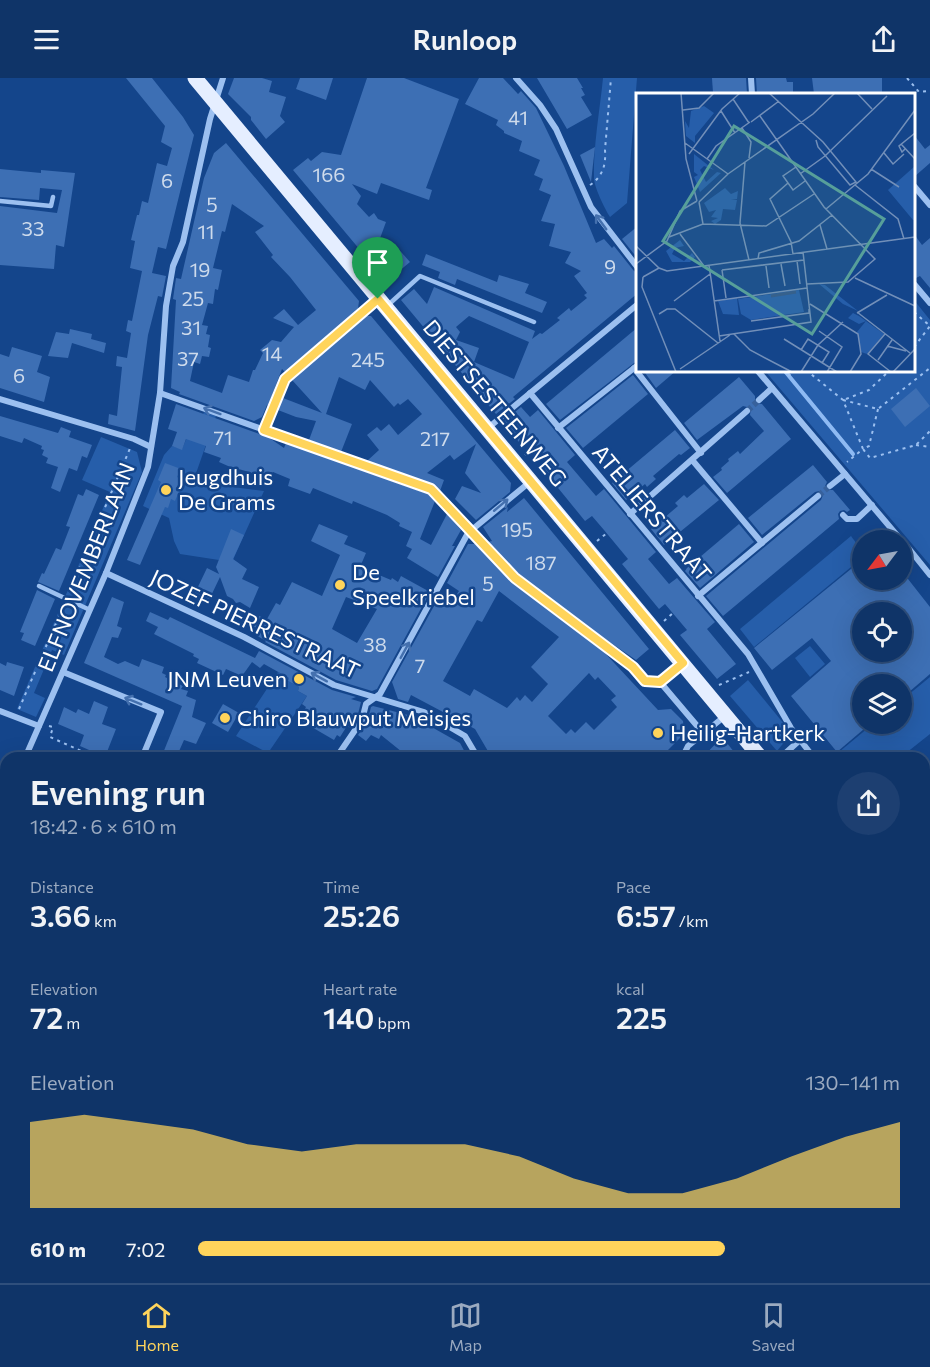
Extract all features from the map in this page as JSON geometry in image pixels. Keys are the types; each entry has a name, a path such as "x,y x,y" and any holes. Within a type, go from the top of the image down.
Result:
{"main road":[{"name":"DIESTSESTEENWEG","path":"195,78 756,752"}],"street":[{"name":"ELFNOVEMBERLAAN","path":"28,752 106,573 148,467 160,393 169,286 173,266 183,242 210,119 224,78"},
{"path":"516,78 540,105 556,129 583,190 600,221 636,266"},
{"path":"751,78 752,93"},
{"path":"915,187 930,205"},
{"path":"915,285 930,303"},
{"path":"264,430 285,379 382,303"},
{"path":"487,429 636,306"},
{"path":"558,428 636,366"},
{"path":"640,372 701,453"},
{"path":"759,372 893,530"},
{"path":"759,400 772,388"},
{"path":"160,393 431,489 515,578 633,667 645,681 660,682 683,663"},
{"name":"ATELIERSTRAAT","path":"530,393 748,654 791,728 809,752"},
{"path":"0,399 134,439 151,447"},
{"path":"630,514 693,461 747,411"},
{"path":"693,461 762,543"},
{"path":"830,486 845,474"},
{"path":"340,752 362,720 366,704 380,694 464,539 471,530 531,481"},
{"path":"698,596 818,496"},
{"path":"843,515 847,519 857,519 872,505"},
{"path":"912,553 930,575"},
{"name":"JOZEF PIERRESTRAAT","path":"106,573 244,637 334,685 424,712 465,736 474,752"},
{"path":"279,664 283,657"},
{"path":"63,672 161,712 144,752"},
{"path":"660,682 704,734"},
{"path":"0,711 40,724"},
{"path":"685,752 688,746 726,715"},
{"path":"787,752 800,740"}],"lane":[{"path":"0,201 51,206 53,197"},
{"path":"382,303 420,276 534,322"},
{"path":"39,586 90,610"}],"path":[{"path":"583,190 595,182 603,172 606,162 611,78"},
{"path":"907,78 920,92 929,91"},
{"path":"915,313 930,326 915,346"},
{"path":"845,474 847,462 869,446 878,408 930,368"},
{"path":"788,376 794,372"},
{"path":"808,372 843,400 878,408"},
{"path":"843,400 869,390 888,372"},
{"path":"843,400 862,449 870,458 916,445 930,447"},
{"path":"916,445 930,431"},
{"path":"16,717 134,439"},
{"path":"100,519 123,529"},
{"path":"713,687 757,668"},
{"path":"40,724 53,727 50,737 86,752"}],"shaded area":[{"path":"603,78 637,78 627,203 610,217 594,182"},
{"path":"915,301 930,320 930,565 912,544 912,530 900,530 766,372 915,372"},
{"path":"204,412 216,416 193,482 264,491 232,562 180,554 174,541 169,518 143,506 164,455 172,446 182,449 188,435 196,430"},
{"path":"101,437 137,452 142,472 64,655 52,650 34,693 45,698 36,717 17,709 110,492 82,480"},
{"path":"851,536 852,566 754,647 740,629"},
{"path":"810,646 825,664 810,677 795,658"},
{"path":"278,672 289,678 288,681 299,687 298,691 307,696 269,752 236,736"},
{"path":"930,677 930,734 907,752 839,752 861,734 912,734 912,692"},
{"path":"748,680 784,724 786,740 777,751 730,696"}],"building":[{"path":"126,78 152,78 183,117 194,135 166,249 158,247 152,273 166,276 162,297 158,296 148,335 135,431 108,424 109,414 117,416 122,367 116,366 117,356 127,358 131,333 126,331 128,320 132,321 142,271 130,268 135,241 131,240 142,201 148,203 157,163 167,166 172,148 161,142 165,126"},
{"path":"234,78 262,78 272,81 269,92 286,97 280,116 285,122 266,139 251,117 228,94"},
{"path":"300,78 333,78 326,100 296,89"},
{"path":"367,78 404,78 459,99 426,188 432,190 429,200 381,183 377,194 352,184 361,196 357,204 369,217 374,213 378,219 386,222 371,263 293,170 308,158 311,161 322,152 341,155"},
{"path":"479,78 503,78 518,94 521,91 536,108 564,166 596,243 604,239 612,248 614,246 636,272 636,295 513,397 515,399 496,414 401,300 414,289 427,304 434,287 535,331 532,339 560,320 557,318 569,308 571,311 587,298 584,295 587,293 574,276 581,271 565,263 571,252 549,246 555,224 541,221 551,195 539,190 543,179 534,175 540,160 519,151 522,141 504,133 496,125 498,120 465,104","holes":["469,316 529,342 514,379 474,362 479,348 456,340 460,332 456,327"]},
{"path":"537,78 577,78 585,95 581,97 592,115 567,129"},
{"path":"712,78 746,78 747,93 713,93"},
{"path":"756,78 786,78 787,82 793,82 793,93 757,93"},
{"path":"812,78 882,78 882,93 814,93"},
{"path":"915,136 925,149 930,145 930,163 915,176"},
{"path":"226,143 359,301 358,309 285,372 282,369 268,406 262,417 254,421 179,394 180,392 171,388 176,300 173,299 176,278 181,279 204,178 214,153","holes":["232,204 264,226 255,232 273,255 271,257 316,310 298,325 284,309 273,318 294,327 281,342 272,340 260,350 263,353 249,382 228,375 222,393 190,381 194,362 200,364 202,356 209,357 211,348 208,347 210,335 206,334 208,326 202,325 208,303 213,304 215,289 218,290 222,270 213,268 222,231 225,232"]},
{"path":"595,147 591,182 580,155"},
{"path":"0,169 41,173 41,170 75,173 64,247 56,245 54,269 0,265 0,206 57,213 62,190 40,188 39,200 0,197"},
{"path":"636,228 636,256 622,239"},
{"path":"915,235 922,245 930,238 930,288 920,276 915,278"},
{"path":"394,244 410,262 386,282 373,266"},
{"path":"426,254 497,282 499,275 529,284 525,293 547,302 542,313 457,279 455,285 438,278 440,272 422,265"},
{"path":"366,316 371,316 511,483 510,492 476,520 455,499 462,486 481,493 465,473 476,444 454,460 450,455 427,473 444,480 440,491 433,484 367,461 379,450 367,435 377,427 381,431 389,424 398,435 422,414 408,399 394,407 370,380 365,390 339,377 326,414 352,424 341,452 309,440 316,421 278,410 283,398 322,413 292,380"},
{"path":"70,329 92,334 91,339 106,343 104,353 72,343 68,358 48,356 56,332 69,334"},
{"path":"636,329 636,362 560,420 546,404"},
{"path":"12,347 42,356 37,372 50,377 44,402 0,388 0,354 9,357"},
{"path":"644,372 675,372 656,388"},
{"path":"633,375 648,394 583,448 566,428"},
{"path":"739,377 755,396 755,403 762,404 791,439 727,493 713,477 722,470 721,468 729,461 728,459 738,451 740,454 764,431 750,415 751,408 743,406 697,440 684,423"},
{"path":"916,388 930,406 905,427 891,409"},
{"path":"176,404 268,437 284,448 286,443 428,494 435,501 420,539 431,545 447,514 461,530 438,577 407,558 412,549 406,546 412,532 399,526 400,523 387,515 313,488 310,494 288,486 290,479 273,472 270,478 228,466 219,462 221,458 204,452 206,446 186,439 182,450 172,446 177,432 168,429"},
{"path":"521,407 530,417 538,410 575,455 567,462 596,496 604,489 656,552 648,559 669,584 677,578 715,622 707,629 736,664 717,679 680,635 687,630 665,604 659,609 622,564 628,559 604,530 592,516 585,521 541,467 547,462 526,436 519,442 503,422"},
{"path":"0,416 58,433 61,427 71,431 69,437 92,445 87,458 82,456 77,471 69,468 60,492 51,488 58,467 46,463 48,458 42,455 44,450 41,449 42,446 24,438 22,443 0,436"},
{"path":"675,430 690,448 681,455 679,454 653,476 656,479 647,487 645,484 626,500 612,483"},
{"path":"165,463 181,469 177,477 181,479 177,487 180,489 175,501 171,499 168,508 165,507 140,565 127,560 161,482 158,480"},
{"path":"813,465 827,482 826,490 833,490 850,510 840,511 839,519 723,616 706,596 821,500 823,495 819,491 815,492 762,535 748,518"},
{"path":"704,484 719,500 664,545 651,529 678,506 675,503 684,495 687,498"},
{"path":"86,489 99,495 59,591 38,582 56,548 61,550 70,527 66,526 78,494 83,496"},
{"path":"524,498 649,649 636,660 519,574 488,542 492,541 483,527 508,507 507,512"},
{"path":"319,524 348,536 344,544 366,553 360,567 398,582 401,576 430,592 377,689 372,691 336,680 254,634 258,628 254,627 259,616 267,619 276,603 280,605 292,582 322,596 340,555 311,541","holes":["346,597 377,609 357,643 332,629"]},
{"path":"739,524 754,542 700,588 685,571"},
{"path":"231,529 244,535 233,559 247,569 242,579 259,587 250,608 240,602 236,603 227,596 220,577 209,600 195,593 207,568 219,574 216,567"},
{"path":"468,544 475,544 512,582 603,651 658,710 671,709 683,721 684,734 666,752 488,752 475,729 411,695 408,702 398,699 392,682 439,597 451,603 459,591 447,583","holes":["499,591 559,637 531,667 548,684 532,702 525,695 520,701 517,697 507,708 474,689 470,696 443,681 477,620 482,622","589,673 595,680 598,677 616,696 611,700 617,707 594,730 586,722 575,733 571,729 566,734 548,716"]},
{"path":"852,568 852,590 912,590 912,584 930,607 930,674 912,689 912,674 852,674 852,734 858,734 837,752 791,696 831,661 812,638 772,670 754,648"},
{"path":"37,590 55,599 35,646 21,640 24,633 20,632"},
{"path":"112,597 124,602 117,626 122,628 118,638 112,637 104,657 118,664 125,661 139,667 142,659 164,667 162,673 166,675 165,677 183,686 181,689 188,691 186,696 196,700 192,717 206,723 196,744 184,740 179,752 163,752 182,706 84,663"},
{"path":"150,612 168,620 170,617 255,658 259,651 332,690 356,697 351,699 361,702 357,718 350,728 347,726 340,737 337,735 334,740 303,722 307,716 303,712 306,707 302,704 307,696 298,691 299,687 288,681 289,678 264,664 260,668 252,662 242,676 226,669 223,675 197,663 199,659 193,656 194,654 154,634 158,627 146,621"},
{"path":"7,662 24,667 14,696 0,690 0,663 6,666"},
{"path":"94,701 108,707 102,724 116,729 107,752 94,752 80,746 84,735 58,724 64,707 76,713 78,709 89,714"},
{"name":"Chiro Blauwput Meisjes","path":"223,704 239,713 228,732 212,723"},
{"path":"371,707 412,716 460,743 465,752 402,752 381,735 379,739 371,735 366,741 358,735 367,723"},
{"path":"722,737 734,752 708,752"}],"waterway":[{"path":"786,372 853,454"}],"tunnel":[{"path":"747,411 759,400"},
{"path":"818,496 830,486"}],"place":[{"name":"Jeugdhuis De Grams","path":"166,490"},
{"name":"De Speelkriebel","path":"340,585"},
{"name":"JNM Leuven","path":"299,679"},
{"name":"Chiro Blauwput Meisjes","path":"225,718"},
{"name":"Heilig-Hartkerk","path":"658,733"}],"route":[{"path":"378,299 683,663 660,682 645,681 633,667 515,578 431,489 264,430 285,379 378,299"}]}
